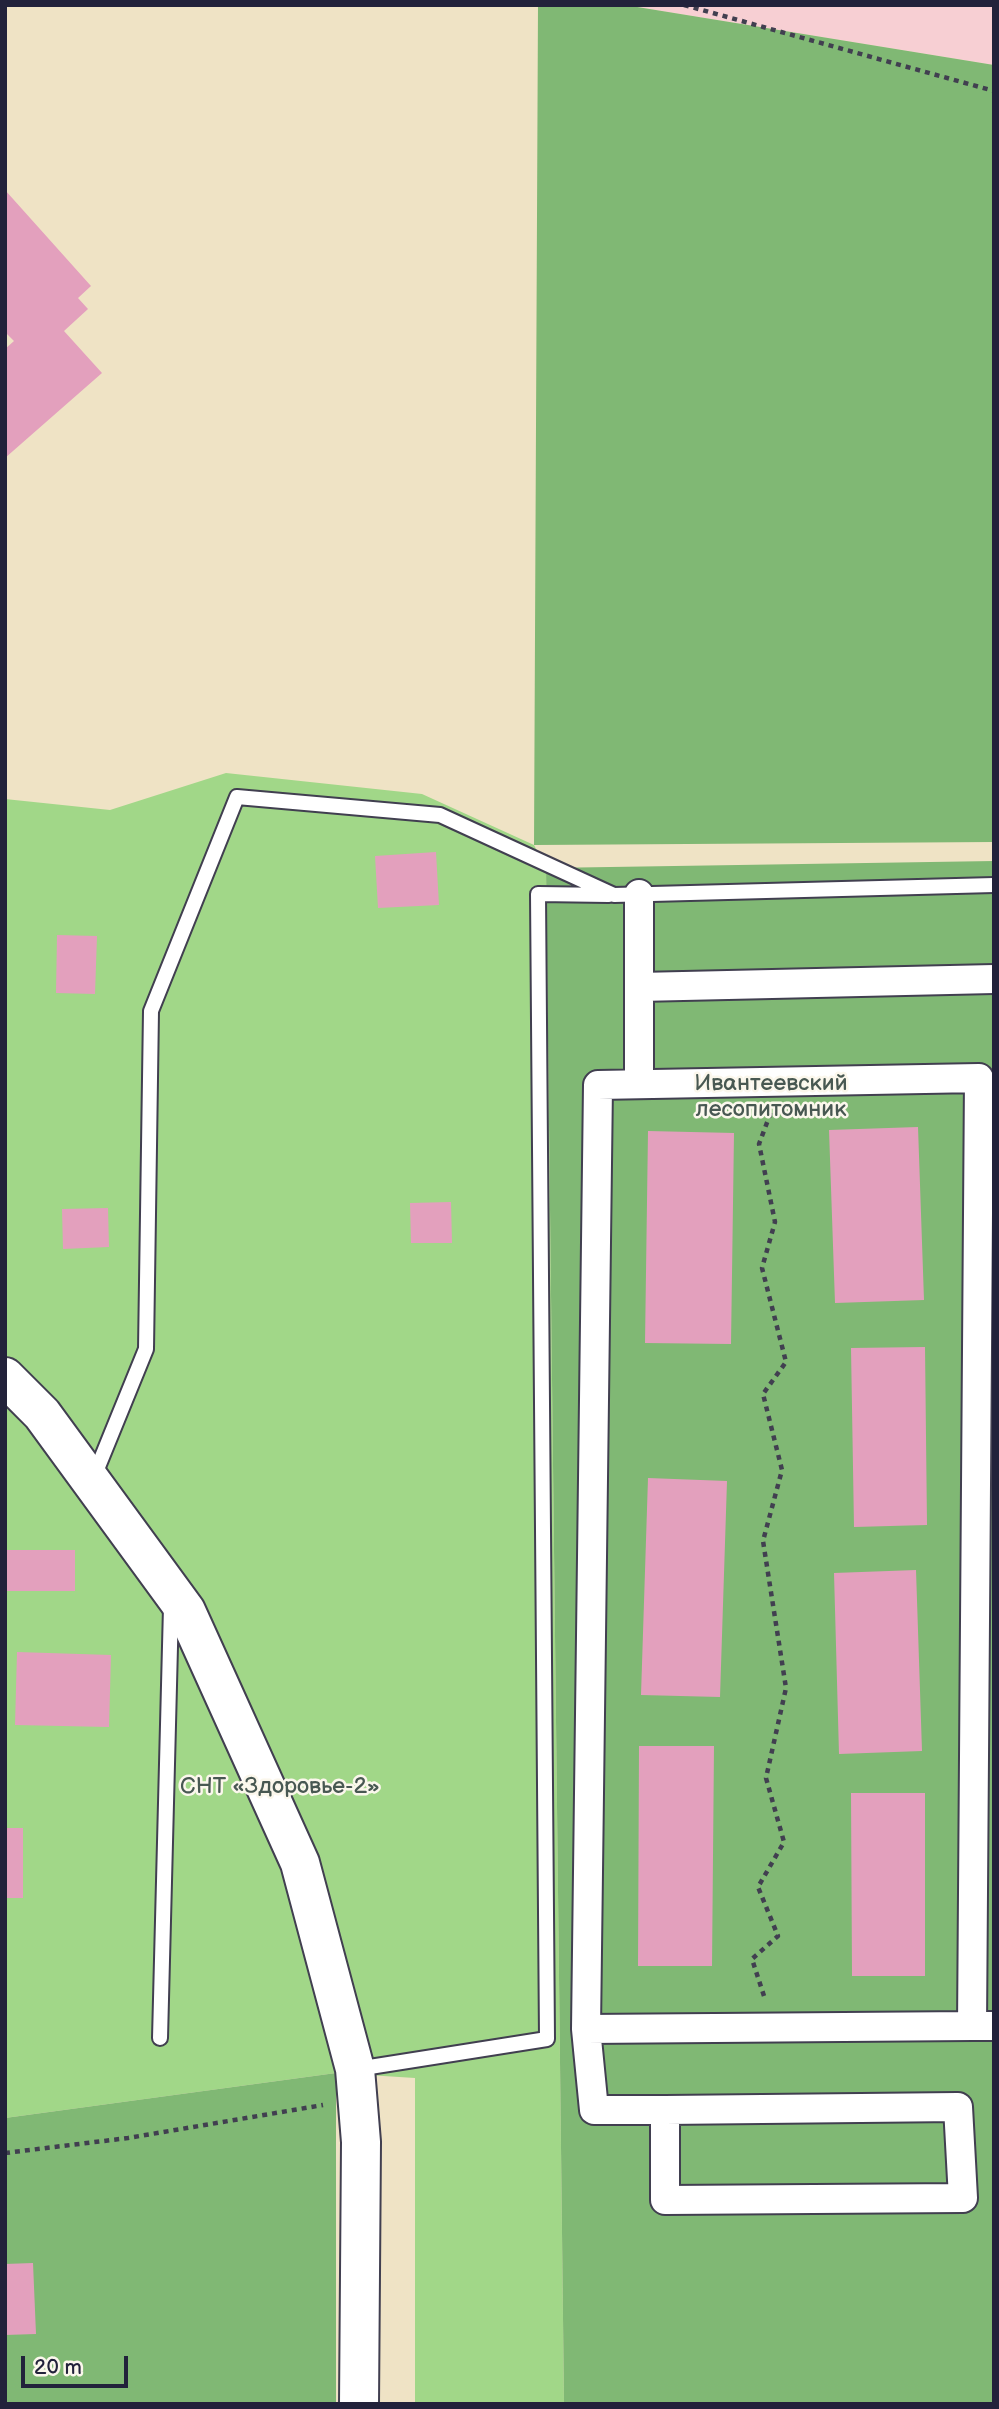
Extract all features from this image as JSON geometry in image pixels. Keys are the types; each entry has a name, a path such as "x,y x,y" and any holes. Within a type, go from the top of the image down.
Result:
{"main road":[{"path":"5,1377 42,1414 93,1480 186,1611 300,1863 355,2069 361,2142 359,2404"}],"street":[{"path":"626,895 639,987 639,1084"},
{"path":"639,987 994,979"},
{"path":"586,2029 983,2026 986,1078 598,1084 586,2029 594,2110 958,2107 963,2198 665,2200 665,2110"}],"lane":[{"path":"93,1480 146,1349 151,1011 237,797 440,815 626,895"},
{"path":"355,2069 547,2039 538,894 626,895 994,885"},
{"path":"160,2038 171,1588"}],"path":[{"path":"684,5 994,91"},
{"path":"775,2028 752,1959 778,1936 758,1888 785,1842 766,1779 786,1688 763,1541 782,1470 763,1394 786,1362 762,1268 775,1222 759,1144 782,1082"},
{"path":"5,2153 128,2138 335,2103 355,2069"}],"shaded area":[{"path":"625,5 994,5 994,65"}],"green space":[{"path":"538,5 625,5 994,65 994,842 534,845"},
{"name":"СНТ «Здоровье-2»","path":"226,773 422,794 534,845 546,868 564,2404 415,2404 415,2078 336,2073 5,2118 5,799 110,810"},
{"name":"Ивантеевский лесопитомник","path":"994,861 994,2404 564,2404 546,868"},
{"path":"336,2073 336,2404 5,2404 5,2118"}],"building":[{"path":"5,190 91,286 78,298 88,309 64,331 102,373 5,458 5,349 14,341 5,332"},
{"path":"436,852 439,905 378,908 375,856"},
{"path":"57,935 97,936 95,994 56,993"},
{"path":"918,1127 924,1300 835,1303 829,1130"},
{"path":"648,1131 734,1133 731,1344 645,1343"},
{"path":"451,1202 452,1243 411,1243 410,1203"},
{"path":"108,1208 109,1247 63,1249 62,1209"},
{"path":"925,1347 927,1525 854,1527 851,1348"},
{"path":"648,1478 727,1481 720,1697 641,1695"},
{"path":"5,1550 75,1550 75,1591 5,1591"},
{"path":"916,1570 922,1751 839,1754 834,1573"},
{"path":"17,1652 111,1655 109,1727 15,1725"},
{"path":"639,1746 714,1746 712,1966 638,1966"},
{"path":"851,1793 925,1793 925,1976 852,1976"},
{"path":"5,1828 23,1828 23,1898 5,1898"},
{"path":"33,2263 36,2334 5,2335 5,2264"}]}
